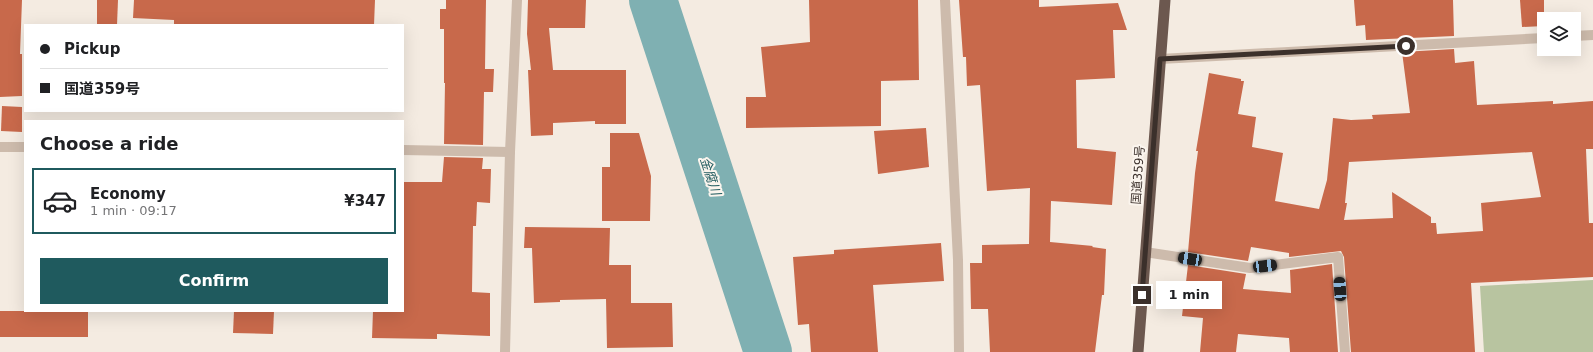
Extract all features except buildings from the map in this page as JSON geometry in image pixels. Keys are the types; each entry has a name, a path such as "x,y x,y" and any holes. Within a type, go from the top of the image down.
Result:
{"highway":[{"name":"国道359号","path":"1138,352 1165,0"}],"street":[{"path":"505,352 510,152 517,0"},
{"path":"945,0 958,260 959,352"},
{"path":"1581,36 1593,35"},
{"path":"1160,59 1537,38"},
{"path":"0,147 24,147"},
{"path":"404,150 510,152"},
{"path":"1146,252 1250,268 1338,257 1345,352"}],"green space":[{"path":"1593,280 1593,352 1484,352 1480,286"}],"waterway":[{"name":"金腐川","path":"653,0 768,352"}],"route":[{"path":"1142,295 1160,59 1406,46"}]}
